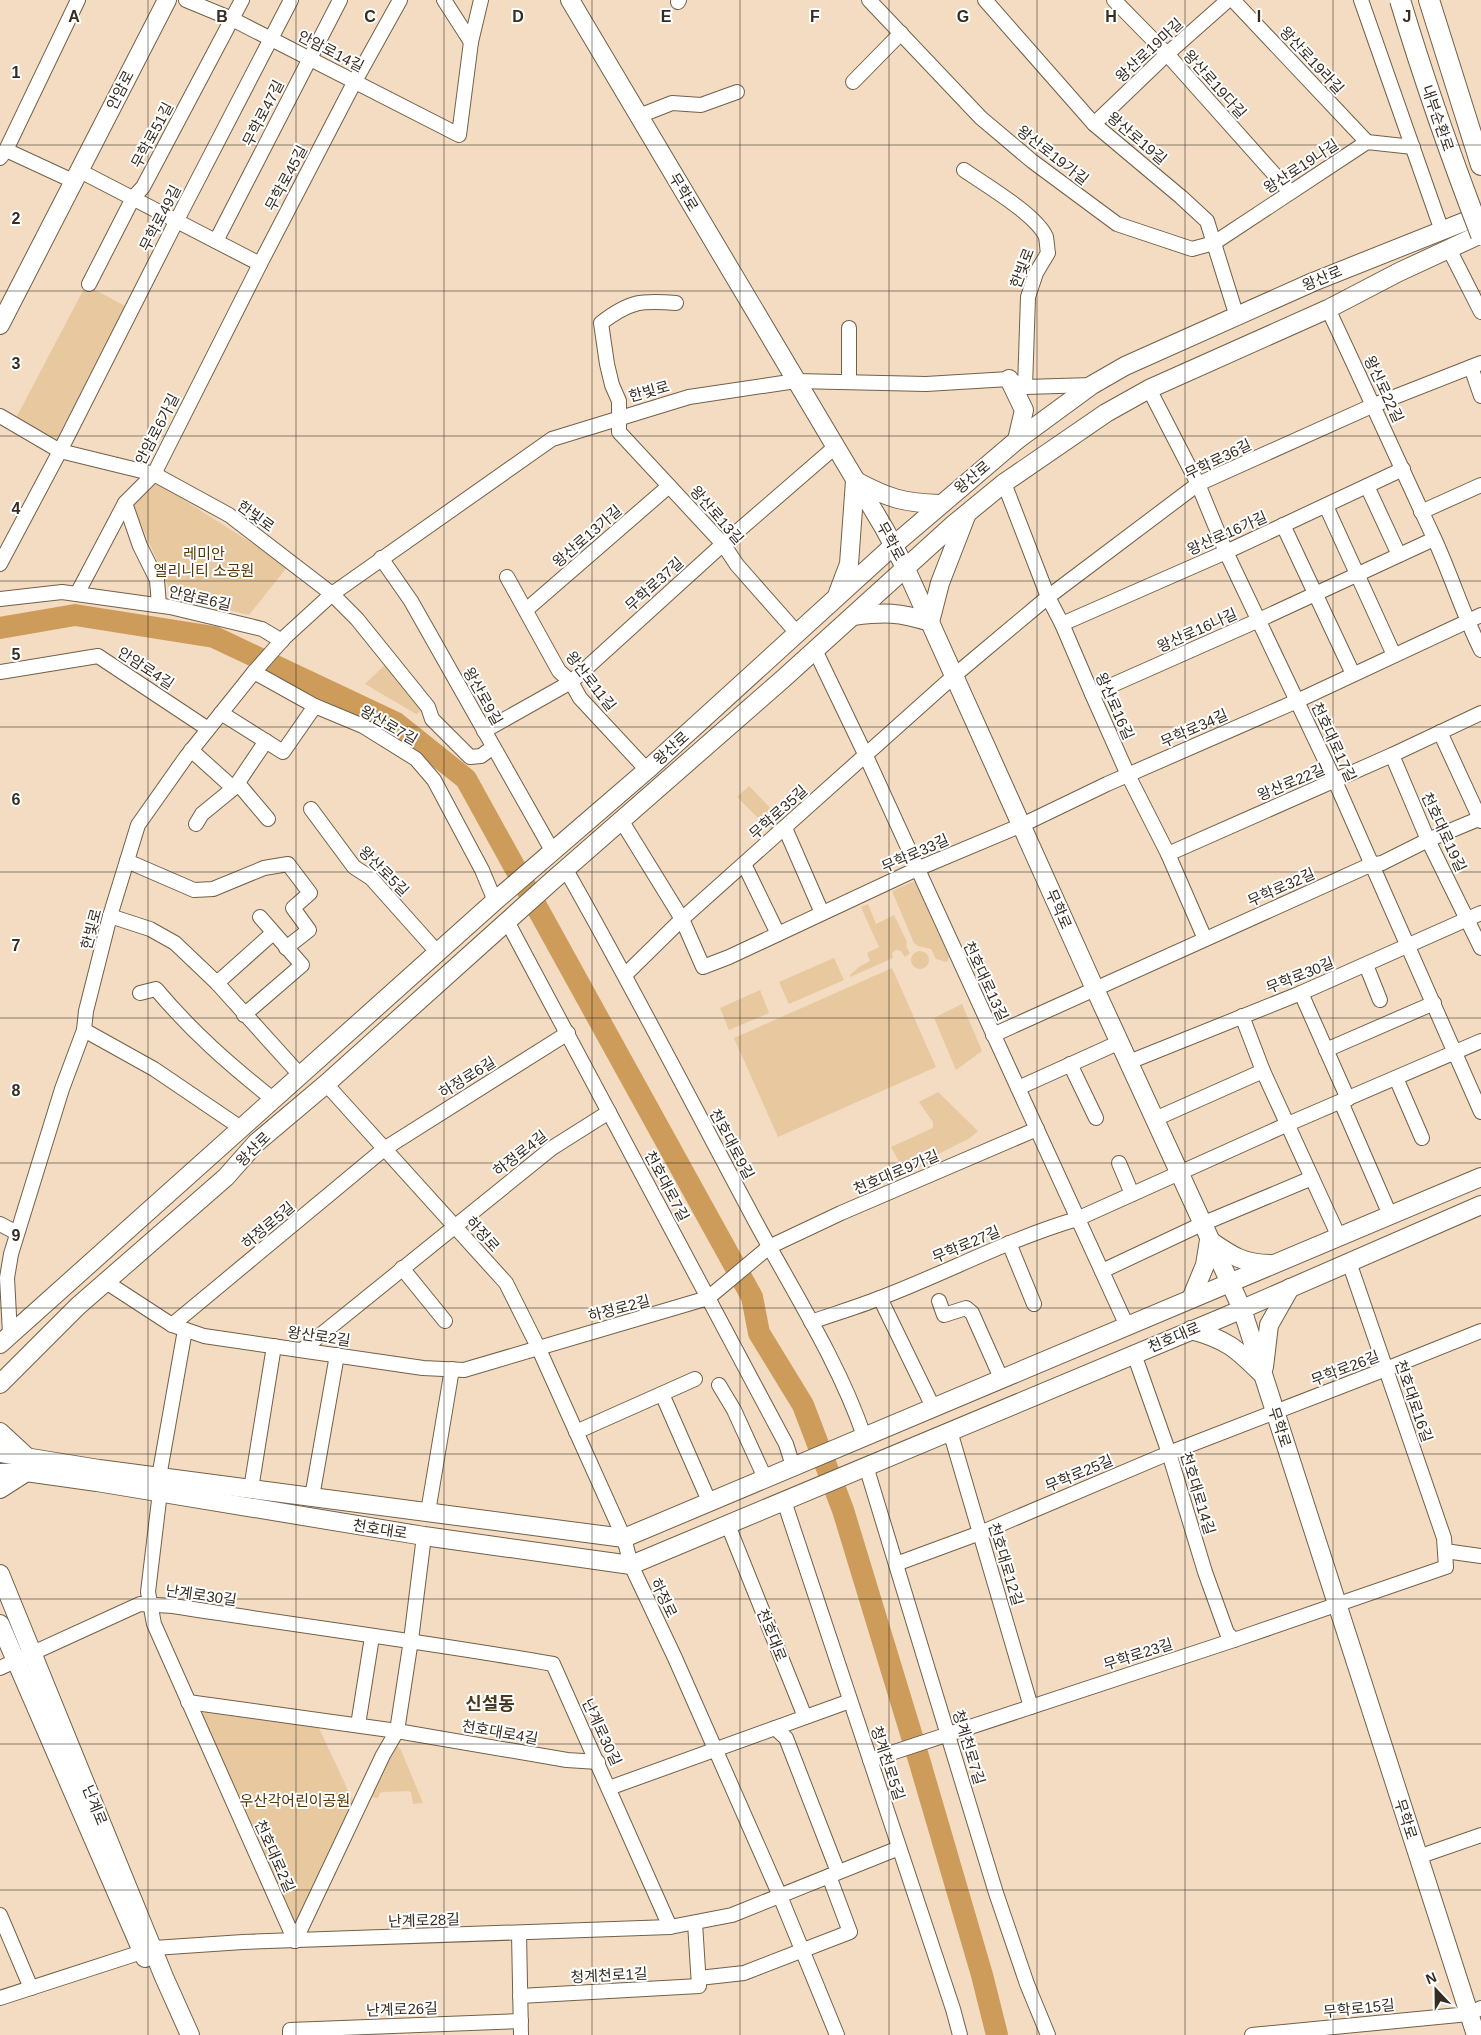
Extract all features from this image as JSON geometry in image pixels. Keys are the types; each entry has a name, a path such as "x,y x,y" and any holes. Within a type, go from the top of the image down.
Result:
{"highway":[{"name":"내부순환로","path":"1400,0 1450,154 1481,235"},
{"name":"내부순환로","path":"1429,0 1481,165"}],"main road":[{"name":"안암로","path":"0,325 167,0"},
{"name":"무학로","path":"570,0 894,545 955,675 1095,989 1242,1309 1418,1857 1475,2011 1476,2035"},
{"name":"왕산로","path":"5,1339 498,899 647,770 940,504 1017,440 1092,385 1125,366 1313,282 1481,215"},
{"name":"왕산로","path":"0,1384 78,1306 226,1177 256,1143 326,1084 510,921 552,881 1004,483 1106,413 1150,389 1328,309 1481,235"},
{"path":"1009,379 1024,410 1017,440"},
{"path":"835,598 849,564 855,480 884,495 905,501 940,504"},
{"path":"853,616 878,613 905,614 930,622 940,583 968,513"},
{"name":"천호대로","path":"794,1466 1481,1177"},
{"name":"천호대로","path":"784,1501 1242,1309 1481,1205"},
{"path":"1191,1299 1205,1265 1210,1240 1236,1258 1256,1264 1273,1264"},
{"path":"1191,1330 1220,1338 1261,1369 1269,1325 1290,1288"},
{"path":"0,1432 27,1465"},
{"path":"0,1453 27,1465"},
{"path":"0,1473 27,1465"},
{"path":"0,1489 27,1465"},
{"name":"천호대로","path":"27,1465 159,1485 424,1536 630,1565"},
{"path":"624,1538 794,1466"},
{"name":"천호대로","path":"159,1485 251,1489 624,1538"},
{"path":"630,1565 784,1501"},
{"name":"난계로","path":"0,1574 34,1653 148,1949 179,2035"},
{"name":"난계로","path":"0,1624 8,1665 190,2035"}],"street":[{"path":"78,0 3,154 76,175 133,198 260,264"},
{"name":"안암로14길","path":"186,0 232,19 459,135 471,42"},
{"name":"무학로51길","path":"90,284 133,198 143,186 242,0"},
{"name":"무학로49길","path":"0,564 60,451 291,0"},
{"name":"무학로47길","path":"216,241 340,0"},
{"name":"무학로45길","path":"204,373 355,82 400,0"},
{"path":"444,0 471,42"},
{"path":"471,42 481,0"},
{"name":"왕산로19가길","path":"868,0 981,118 1032,161 1117,224 1192,249 1214,243"},
{"name":"왕산로19길","path":"985,0 1094,124 1182,197 1207,221 1236,317"},
{"name":"왕산로19다길","path":"1114,0 1167,54 1290,192"},
{"name":"왕산로19마길","path":"1094,124 1167,54 1228,0"},
{"name":"왕산로19라길","path":"1233,0 1367,142"},
{"path":"1361,0 1413,147 1449,228"},
{"path":"853,82 901,34"},
{"path":"639,116 672,103 701,105 737,92"},
{"path":"1367,142 1413,147"},
{"name":"왕산로19나길","path":"1214,243 1367,142"},
{"name":"한빛로","path":"964,170 1012,203 1046,237 1048,253 1036,273 1028,297 1025,387"},
{"path":"1455,246 1481,312"},
{"name":"왕산로13길","path":"676,303 651,301 635,303 617,311 601,323 607,364 612,385 619,401 619,432 723,544 737,565 797,633"},
{"name":"왕산로22길","path":"1328,309 1403,469 1434,539 1466,622 1481,650"},
{"path":"849,328 849,382"},
{"path":"1476,365 1481,396"},
{"name":"무학로36길","path":"955,675 1048,597 1198,484 1374,405 1476,365"},
{"name":"안암로6가길","path":"125,503 154,474 204,373"},
{"path":"1009,379 1025,387 1092,385"},
{"name":"한빛로","path":"5,1339 7,1278 10,1254 62,1089 84,1030 86,1011 110,916 138,825 191,750 254,672 282,641 332,594 552,439 689,397 796,381 926,384 1009,379"},
{"name":"천호대로17길","path":"1150,389 1198,484 1226,552 1335,781 1370,865 1434,1003 1481,1112"},
{"path":"0,416 60,451 154,474"},
{"name":"무학로37길","path":"484,731 570,682 723,544 835,447"},
{"name":"왕산로16가길","path":"1062,624 1226,552 1403,469"},
{"name":"한빛로","path":"154,474 229,515 332,594 357,620 428,707 432,719 470,757 481,756 493,747"},
{"name":"왕산로16길","path":"1004,483 1048,597 1062,624 1128,775 1168,854 1205,939"},
{"path":"1421,512 1481,485"},
{"name":"왕산로13가길","path":"526,610 669,486"},
{"path":"1367,486 1399,556"},
{"path":"77,594 125,503"},
{"path":"125,503 140,546 157,580 158,605"},
{"path":"1326,506 1394,655"},
{"path":"1283,525 1354,674"},
{"name":"왕산로16나길","path":"1092,694 1259,620 1434,539"},
{"name":"왕산로9길","path":"381,558 411,601 493,747 548,856"},
{"name":"왕산로11길","path":"507,577 559,671 570,682 580,698 647,770"},
{"name":"안암로6길","path":"0,599 62,592 158,605 262,629 282,641"},
{"name":"무학로34길","path":"1022,825 1046,812 1296,701 1481,615"},
{"name":"천호대로13길","path":"815,650 866,756 1127,1326"},
{"name":"안암로4길","path":"0,672 98,656 208,729"},
{"name":"왕산로7길","path":"254,672 316,706 363,726 416,759 439,788 498,899"},
{"name":"무학로35길","path":"624,975 682,919 955,675"},
{"path":"221,713 283,752 316,706"},
{"name":"왕산로22길","path":"1168,854 1335,781 1481,713"},
{"path":"1440,732 1481,819"},
{"path":"196,824 202,814 235,787 266,741"},
{"path":"191,750 232,786 241,787 268,819"},
{"name":"천호대로19길","path":"1392,755 1428,840 1481,948"},
{"name":"왕산로5길","path":"311,809 354,867 371,878 438,953"},
{"name":"무학로32길","path":"1095,989 1370,865 1382,863 1428,840 1481,819"},
{"path":"621,820 682,919"},
{"name":"무학로33길","path":"682,919 703,967 917,869 1022,825"},
{"path":"785,828 822,913"},
{"path":"127,861 194,890 213,889 264,868 288,864 310,893 293,908 309,930 286,948"},
{"path":"744,864 778,934"},
{"name":"천호대로9길","path":"566,870 624,975 765,1250 811,1322 856,1411 864,1436"},
{"name":"무학로30길","path":"1129,1062 1301,993 1481,913"},
{"path":"110,916 150,928 175,943 217,984 301,1076"},
{"path":"244,1015 302,965 260,918"},
{"name":"천호대로7길","path":"510,921 609,1112 711,1296 786,1444 794,1466"},
{"path":"217,984 273,933"},
{"path":"1366,964 1380,1000"},
{"path":"140,993 156,989 174,1010 227,1063 274,1100"},
{"path":"993,1035 1095,989"},
{"path":"1301,993 1326,1050 1390,1215"},
{"path":"1326,1050 1434,1003"},
{"path":"1242,1016 1263,1071 1339,1236"},
{"name":"왕산로","path":"84,1030 154,1069 242,1128"},
{"name":"하정로6길","path":"384,1149 568,1033"},
{"name":"무학로27길","path":"811,1322 880,1298 1010,1243 1077,1219 1179,1172 1481,1041"},
{"path":"1018,1088 1120,1042"},
{"path":"1070,1064 1096,1118"},
{"path":"1155,1119 1263,1071"},
{"path":"1396,1078 1422,1138"},
{"name":"하정로","path":"326,1084 506,1283 538,1347 624,1538 630,1565 716,1749 780,1896 837,2035"},
{"name":"하정로4길","path":"302,1350 552,1148 609,1112"},
{"name":"천호대로9가길","path":"711,1296 765,1250 841,1213 1037,1129"},
{"name":"하정로5길","path":"179,1328 384,1149"},
{"path":"1119,1163 1132,1194"},
{"path":"1102,1271 1202,1224 1312,1178"},
{"path":"0,1224 17,1233"},
{"path":"1010,1243 1034,1304"},
{"name":"천호대로16길","path":"1337,1603 1446,1567 1444,1538 1349,1262"},
{"path":"402,1268 445,1321"},
{"name":"왕산로2길","path":"106,1282 179,1328 204,1336 423,1368 464,1370 538,1347"},
{"name":"하정로2길","path":"538,1347 665,1312 711,1296"},
{"path":"880,1298 934,1407"},
{"path":"938,1301 944,1315 966,1308 972,1312 1002,1378"},
{"path":"159,1485 179,1328"},
{"name":"무학로26길","path":"1275,1411 1386,1370 1481,1331"},
{"path":"251,1489 274,1346"},
{"path":"312,1497 337,1354"},
{"name":"천호대로14길","path":"1134,1354 1169,1453 1205,1572 1227,1633 1234,1640"},
{"path":"428,1512 452,1369"},
{"path":"576,1432 695,1378"},
{"path":"719,1385 734,1410 765,1478"},
{"path":"662,1394 710,1502"},
{"name":"무학로25길","path":"896,1564 980,1533 1169,1453 1275,1411"},
{"name":"천호대로12길","path":"950,1431 1031,1707"},
{"name":"청계천로7길","path":"866,1466 896,1564 941,1735 1027,1984 1048,2035"},
{"name":"천호대로2길","path":"159,1485 148,1592 154,1624 295,1941"},
{"name":"청계천로5길","path":"784,1501 960,2035"},
{"name":"천호대로","path":"728,1525 805,1717"},
{"path":"295,1941 383,1755 397,1731 412,1640 424,1536"},
{"path":"1445,1551 1481,1556"},
{"name":"무학로23길","path":"870,1760 889,1752 1234,1640 1337,1603"},
{"name":"난계로30길","path":"8,1665 140,1604 173,1606 372,1637 412,1640 553,1664 670,1927"},
{"path":"358,1726 372,1637"},
{"path":"716,1749 850,1701"},
{"path":"188,1702 397,1731"},
{"path":"694,1923 699,1982 744,1973 850,1932 834,1874 786,1738 775,1728"},
{"name":"천호대로4길","path":"397,1731 567,1760 598,1762"},
{"name":"난계로30길","path":"609,1788 716,1749"},
{"path":"1418,1857 1481,1835"},
{"name":"난계로28길","path":"0,1998 148,1949 295,1941 670,1927 694,1923 732,1915 899,1848"},
{"path":"0,1915 31,1988"},
{"path":"519,1933 521,2028"},
{"name":"청계천로1길","path":"520,1996 699,1982"},
{"name":"무학로15길","path":"1252,2035 1475,2011"},
{"name":"난계로26길","path":"290,2035 290,2030 521,2028"}],"green space":[{"path":"86,285 127,307 57,439 16,418"},
{"name":"레미안 엘리니티 소공원","path":"157,483 288,566 249,615 173,597 133,506"},
{"path":"390,660 428,707 416,714 365,684"},
{"path":"749,786 778,816 780,822 775,829 770,829 765,825 737,797"},
{"path":"915,881 949,957 947,962 936,959 931,949 914,943 892,891"},
{"path":"868,904 876,924 894,915 907,942 906,946 910,953 905,957 901,951 896,950 892,953 893,958 850,977 859,967 870,961 867,953 879,947 861,907"},
{"path":"920,951 926,954 929,960 926,966 920,969 914,966 911,960 914,954"},
{"path":"834,958 844,980 789,1004 779,982"},
{"path":"892,968 936,1067 778,1137 734,1038"},
{"path":"760,990 769,1013 729,1030 720,1008"},
{"path":"962,1004 982,1051 956,1070 934,1018"},
{"path":"938,1092 978,1131 970,1138 928,1159 924,1165 906,1174 891,1147 933,1128 933,1122 919,1102"},
{"name":"우산각어린이공원","path":"198,1712 318,1726 353,1801 294,1928"},
{"path":"393,1745 400,1748 423,1803 413,1804 411,1792 408,1791 383,1792 380,1793 378,1798 372,1797"}],"pier":[{"path":"1395,0 1446,0 1481,118 1481,248 1455,185"}],"waterway":[{"path":"0,628 75,615 214,637 396,723 466,779 752,1297 759,1333 803,1405 843,1510 920,1763 982,1975 997,2035"}],"district":[{"name":"신설동","path":"490,1704"}]}
